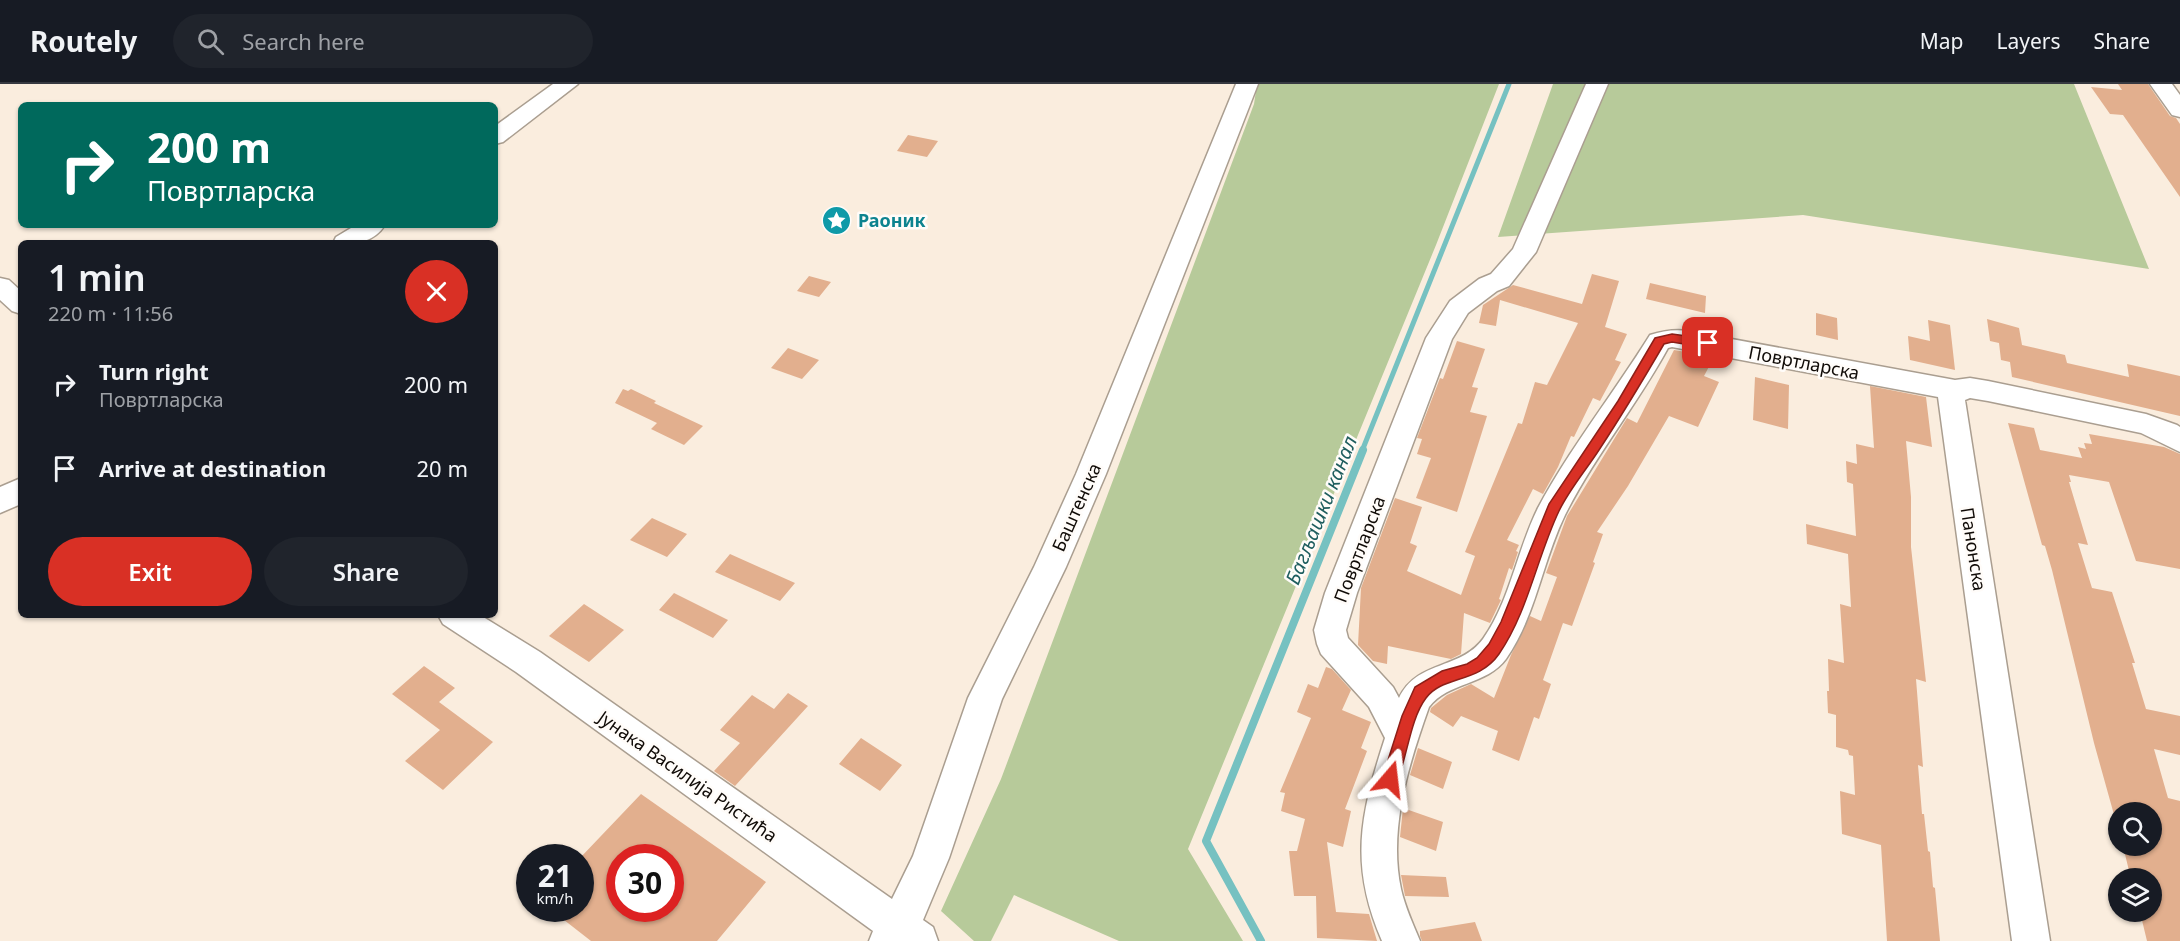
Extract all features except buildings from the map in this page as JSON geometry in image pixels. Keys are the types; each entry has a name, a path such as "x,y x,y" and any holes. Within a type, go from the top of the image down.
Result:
{"street":[{"path":"498,135 567,84"},
{"name":"Баштенска","path":"901,936 910,906 931,858 985,698 1050,567 1091,474 1247,84"},
{"name":"Повртларска","path":"1403,738 1381,697 1333,644 1330,630 1341,593 1439,338 1459,307 1488,285 1500,280 1524,252 1597,84"},
{"path":"2161,84 2180,110"},
{"path":"350,240 368,228"},
{"path":"0,286 18,302"},
{"name":"Повртларска","path":"1381,697 1421,692 1447,676 1471,670 1482,663 1494,649 1508,623 1554,508 1623,404 1659,341 1672,338 1688,340 1955,390"},
{"path":"1955,390 1975,388 2146,424 2167,432 2180,441"},
{"name":"Панонска","path":"1955,390 1951,399 2031,941"},
{"path":"0,502 18,491"},
{"name":"Јунака Василија Ристића","path":"459,618 528,662 901,936"},
{"path":"1401,941 1392,924 1383,897 1378,873 1377,847 1386,794 1403,738 1421,692"}],"green space":[{"path":"1257,84 1499,84 1436,245 1188,849 1243,941 1119,941 1014,895 991,941 974,941 941,911 1001,779 1254,104"},
{"path":"1553,84 2074,84 2149,269 1803,215 1498,237"}],"waterway":[{"name":"Багљашки канал","path":"1362,451 1509,84"},
{"name":"Багљашки канал","path":"1261,941 1206,841 1363,450"}],"place":[{"name":"Раоник","path":"837,220"}],"route":[{"path":"1390,779 1410,716 1421,692 1447,676 1471,670 1482,663 1494,649 1508,623 1554,508 1623,404 1659,341 1672,338 1708,343"}]}
